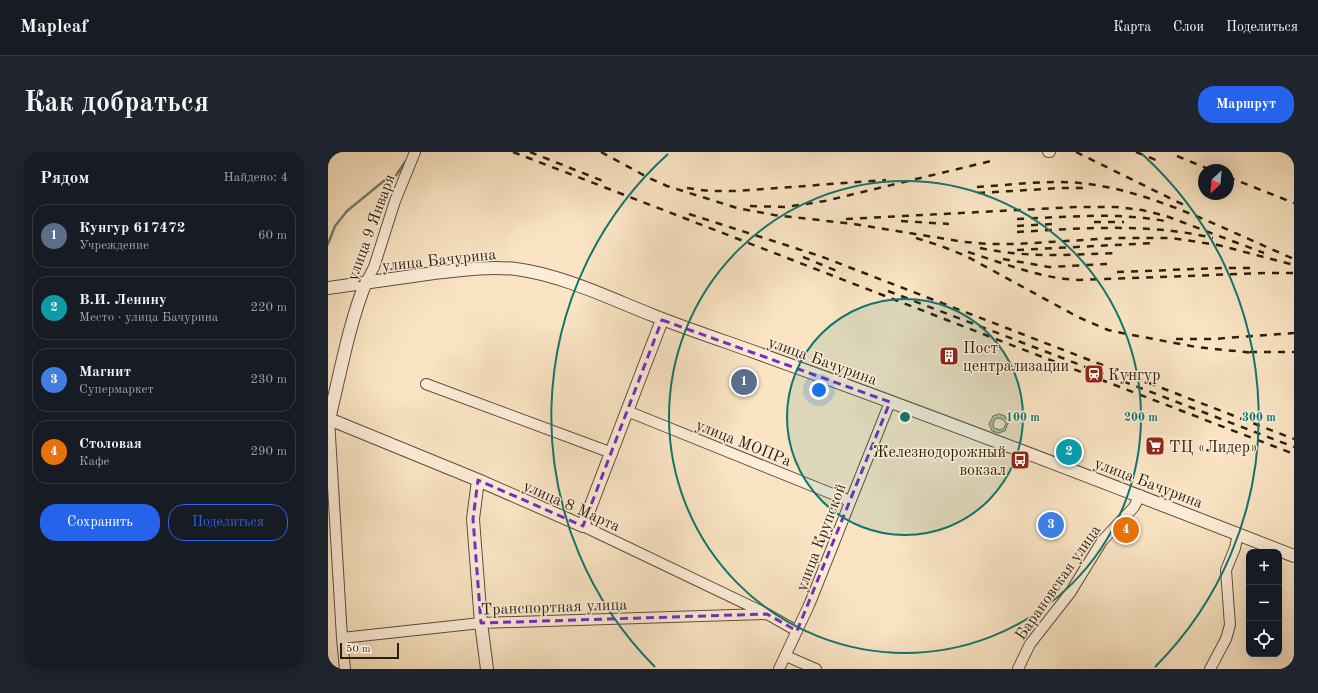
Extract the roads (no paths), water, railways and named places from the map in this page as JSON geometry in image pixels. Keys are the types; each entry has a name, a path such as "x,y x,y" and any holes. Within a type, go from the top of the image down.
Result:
{"street":[{"name":"улица 9 Января","path":"345,669 329,419 360,300 366,282 374,267 395,201 415,152"},
{"name":"улица Бачурина","path":"328,288 473,269 514,269 554,278 662,320 890,402 1140,495 1294,556"},
{"path":"583,526 662,320"},
{"path":"426,384 612,453"},
{"name":"улица Крупской","path":"779,669 810,603 890,402"},
{"name":"улица МОПРа","path":"627,411 850,501"},
{"name":"улица 8 Марта","path":"329,419 478,480 583,526 767,614 797,631"},
{"path":"478,480 473,519 481,623 487,669"},
{"name":"Барановская улица","path":"1018,669 1030,644 1070,593 1102,541 1134,507 1140,495"},
{"path":"1210,669 1226,639 1230,625 1226,570 1238,534"},
{"name":"Транспортная улица","path":"342,638 481,623 767,614"},
{"path":"786,656 816,669"}],"waterway":[{"path":"328,244 335,226 347,211 385,180 395,177 405,162"}],"railway":[{"path":"513,152 1294,454"},
{"path":"530,152 608,183"},
{"path":"601,152 667,186 737,208 774,215 854,224 964,242 989,244 1017,244 1116,238 1171,238 1218,245 1294,265"},
{"path":"1076,152 1186,206"},
{"path":"1136,152 1156,160"},
{"path":"1177,156 1198,165"},
{"path":"750,206 786,207 825,201 991,161"},
{"path":"1234,179 1294,203"},
{"path":"687,188 709,191 736,191 886,180"},
{"path":"977,187 1042,182 1067,182 1089,184 1114,189 1148,198 1185,212 1294,259"},
{"path":"978,193 1085,188"},
{"path":"846,219 1076,207 1116,207 1142,210 1166,216 1264,253"},
{"path":"689,214 820,256 1294,439"},
{"path":"1017,219 1110,216 1147,218 1165,221"},
{"path":"901,221 949,224"},
{"path":"1094,222 1124,222"},
{"path":"1017,226 1054,224"},
{"path":"1017,232 1091,228 1140,228 1189,233 1213,238"},
{"path":"916,238 966,256 1078,317 1108,330 1196,347 1254,353"},
{"path":"1017,250 1154,243"},
{"path":"980,248 1032,255 1117,253"},
{"path":"968,252 1009,266 1036,273 1064,279 1079,280 1294,273"},
{"path":"803,257 842,273"},
{"path":"1003,259 1049,267 1107,264"},
{"path":"1117,272 1252,268"},
{"path":"888,291 1294,447"},
{"path":"1176,339 1213,339 1294,333"},
{"path":"1250,352 1294,352"}],"place":[{"name":"Пост централизации","path":"949,356"},
{"name":"Кунгур","path":"1094,374"},
{"name":"Кунгур 617472","path":"744,382"},
{"name":"ТЦ «Лидер»","path":"1155,446"},
{"name":"В.И. Ленину","path":"1069,452"},
{"name":"Железнодорожный вокзал","path":"1020,460"},
{"name":"Магнит","path":"1051,525"},
{"name":"Столовая","path":"1126,530"}]}
